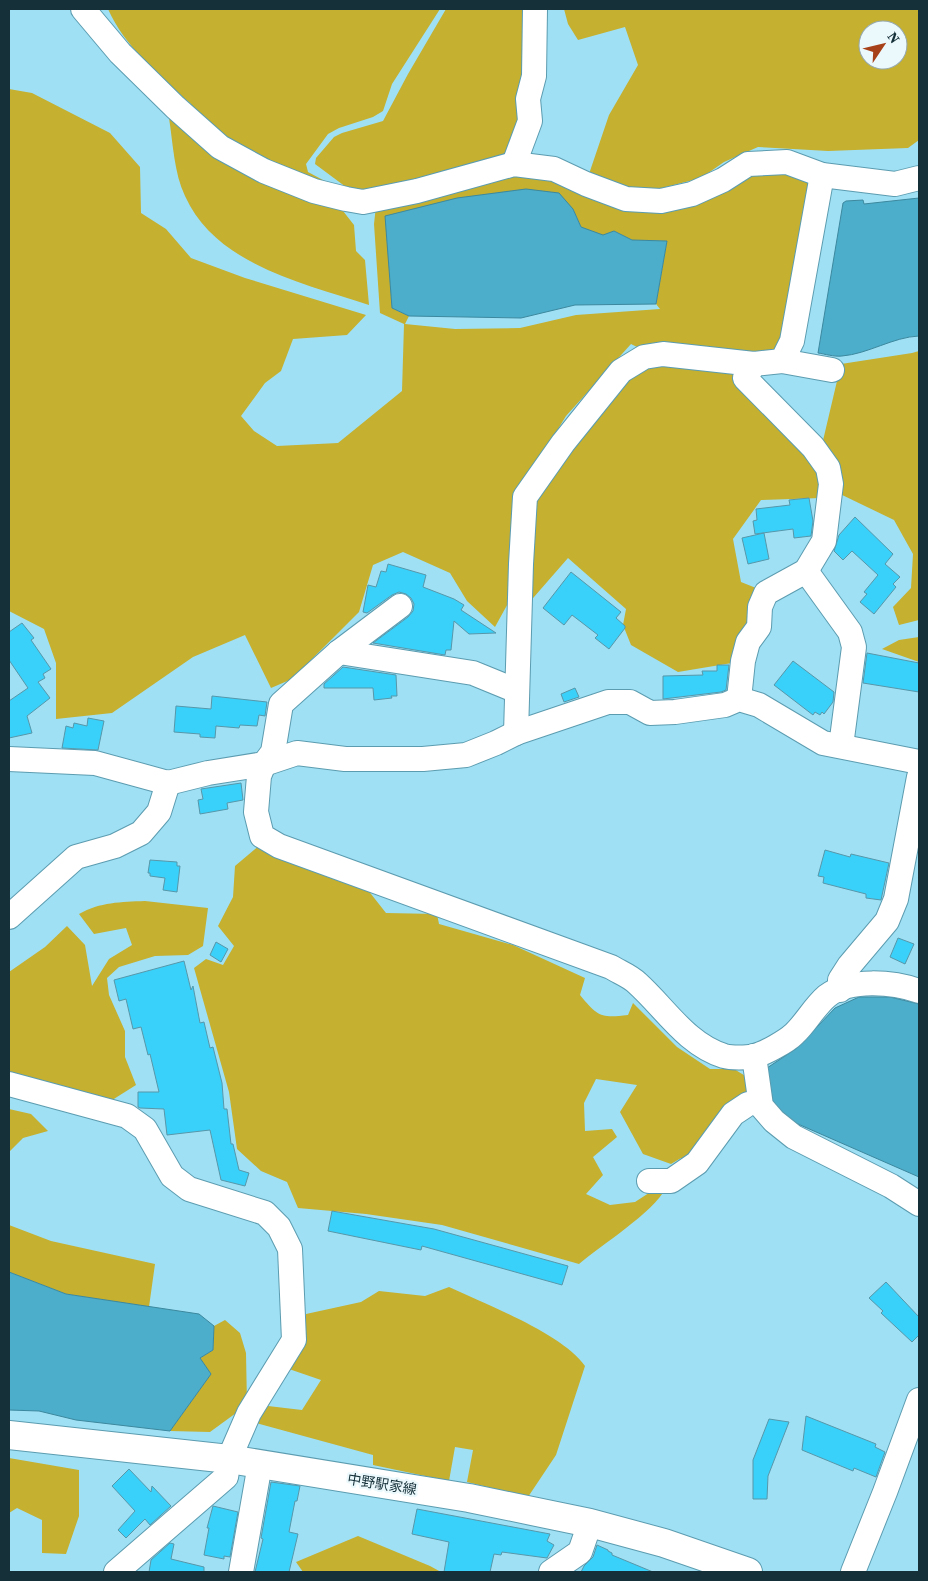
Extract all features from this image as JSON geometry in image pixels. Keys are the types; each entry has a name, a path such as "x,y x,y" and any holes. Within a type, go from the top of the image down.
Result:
{"main road":[{"name":"中野駅家線","path":"9,1435 229,1459 469,1498 590,1523 664,1543 716,1567 748,1572"}],"street":[{"path":"84,9 120,53 220,147 264,172 314,191 362,202 417,191 514,164 554,169 586,184 626,199 660,201 692,194 723,180 748,164 787,162 822,175 895,184 919,178"},
{"path":"514,164 530,121 528,99 534,76 535,9"},
{"path":"782,362 792,341 822,175"},
{"path":"516,733 525,497 563,443 621,371 644,358 663,354 754,364 782,362 832,370"},
{"path":"739,699 743,661 748,642 759,627 760,607 766,593 806,572 824,540 831,484 828,468 813,447 745,378 754,364"},
{"path":"806,572 850,632 854,647 841,746"},
{"path":"400,606 339,652 281,704 273,752 264,764 259,776 256,812 262,836 278,846 611,967 636,982 680,1028 703,1046 725,1057 754,1056 794,1034 828,996 846,987 874,983 905,986 919,990"},
{"path":"339,652 473,673 518,691"},
{"path":"9,759 95,763 168,783 208,773 264,764 297,754 345,759 423,759 466,755 516,733 608,702 630,702 650,713 674,712 725,705 739,699 759,705 823,743 919,762"},
{"path":"840,990 840,980 849,966 887,921 896,898 919,777"},
{"path":"9,917 76,858 115,846 141,833 159,812 168,783"},
{"path":"754,1056 760,1106 774,1122 794,1138 891,1186 919,1204"},
{"path":"9,1084 127,1116 145,1129 172,1176 189,1189 265,1213 279,1227 290,1249 294,1340 249,1413 229,1459 226,1477 116,1572"},
{"path":"649,1182 671,1181 697,1163 733,1114 748,1104 760,1102"},
{"path":"853,1572 919,1400"},
{"path":"241,1572 260,1464"},
{"path":"551,1572 580,1552 590,1523"}],"shaded area":[{"path":"108,9 440,9 392,84 383,111 373,117 339,128 328,134 306,164 308,172 336,187 257,164 188,108 191,104 133,48 115,23"},
{"path":"446,9 529,9 525,121 504,161 370,191 350,190 315,164 316,158 334,137 383,121"},
{"path":"564,9 919,9 919,140 908,148 828,151 758,147 724,162 701,178 658,189 624,188 589,174 609,115 638,65 625,27 578,40 568,24"},
{"path":"9,89 32,93 110,133 140,167 141,213 166,229 191,258 245,278 366,315 347,335 293,339 281,371 265,383 241,416 254,431 277,446 338,443 402,391 404,324 380,313 374,224 376,206 512,173 544,173 629,206 759,172 800,174 812,187 779,349 759,357 643,350 631,344 566,416 516,497 516,589 495,627 467,601 450,573 403,552 373,565 359,612 292,679 271,688 245,635 193,657 112,713 56,719 56,663 44,629 9,611","holes":["573,209 581,227 603,236 614,231 632,240 667,241 656,304 660,309 576,315 520,328 455,329 405,324 409,316 392,308 386,216"]},
{"path":"169,118 269,183 343,211 354,225 356,251 365,260 369,305 290,279 264,268 239,255 218,239 199,220 181,187 176,168"},
{"path":"919,351 919,620 899,625 893,607 911,588 913,554 894,520 838,493 821,449 841,364"},
{"path":"657,361 737,375 823,468 821,498 761,500 733,539 741,582 761,590 738,662 678,672 631,645 623,625 626,609 568,558 527,605 533,494 628,380"},
{"path":"919,637 919,662 882,649 899,640"},
{"path":"261,844 311,864 327,877 360,880 386,913 437,914 439,924 513,945 585,978 580,995 596,1012 606,1016 628,1015 633,1003 677,1047 710,1069 734,1069 747,1077 753,1088 686,1164 681,1158 671,1164 643,1154 620,1112 637,1085 596,1079 584,1103 585,1131 612,1129 617,1137 593,1157 603,1175 586,1194 610,1205 635,1202 652,1191 665,1189 659,1198 639,1218 579,1264 442,1225 366,1214 298,1208 287,1182 261,1171 237,1149 229,1092 194,968 206,959 223,965 234,946 218,926 233,897 235,866"},
{"path":"145,901 208,908 203,946 188,955 155,956 119,967 107,978 109,995 125,1031 125,1057 136,1085 109,1102 9,1076 9,972 45,947 67,926 85,945 92,986 109,959 132,945 126,928 94,934 79,914 103,905"},
{"path":"9,1109 31,1114 48,1131 23,1138 9,1152"},
{"path":"9,1225 51,1241 155,1264 149,1307 66,1294 9,1272"},
{"path":"449,1287 542,1331 574,1354 585,1366 556,1455 528,1497 467,1482 473,1450 455,1447 449,1481 373,1465 373,1455 256,1423 268,1406 302,1410 321,1380 289,1369 303,1343 306,1314 361,1302 379,1291 425,1296"},
{"path":"225,1320 240,1333 246,1353 247,1405 210,1432 170,1431 211,1374 200,1358 213,1350 214,1326"},
{"path":"9,1458 79,1470 79,1516 66,1554 42,1553 42,1520 17,1508 9,1513"},
{"path":"358,1536 441,1572 303,1572 296,1562"}],"water":[{"path":"526,189 559,193 573,209 581,227 603,235 614,231 632,240 667,241 656,304 575,305 521,318 409,316 392,308 385,216 457,198"},
{"path":"919,198 919,336 900,339 852,355 836,356 818,353 843,203 846,201 863,200 864,204"},
{"path":"859,997 890,997 919,1004 919,1177 775,1114 767,1068 797,1048 835,1008"},
{"path":"9,1272 66,1294 199,1314 214,1326 213,1350 200,1358 211,1374 170,1431 76,1420 39,1411 9,1410"}],"building":[{"path":"809,498 813,521 811,536 794,538 793,529 755,534 753,521 757,520 756,509 790,505 789,500"},
{"path":"855,517 893,554 885,564 900,577 893,584 896,587 874,614 860,602 867,594 864,592 878,575 852,551 843,560 834,551 839,535"},
{"path":"764,533 769,559 748,564 742,538"},
{"path":"388,564 426,575 423,587 464,605 461,610 496,633 469,634 454,621 451,650 446,650 445,655 373,643 408,617 413,611 414,604 411,598 399,592 367,613 363,612 368,585 376,587 381,571 386,572"},
{"path":"571,572 621,612 616,618 625,628 609,649 595,638 598,635 572,615 564,625 543,608"},
{"path":"22,623 34,638 31,640 51,669 43,674 45,678 38,682 50,698 27,716 32,733 9,738 9,701 28,688 9,660 9,632"},
{"path":"867,653 919,663 919,692 863,683"},
{"path":"793,661 834,692 833,702 824,714 822,712 820,715 815,712 813,715 774,685"},
{"path":"717,665 729,665 726,690 663,699 663,676 703,675 702,671 717,671"},
{"path":"343,667 396,675 397,696 374,700 373,688 324,688 324,684"},
{"path":"575,688 579,697 564,702 561,694"},
{"path":"212,696 267,702 265,716 259,715 257,726 240,725 239,728 216,726 215,738 200,737 200,734 174,732 176,706 211,709"},
{"path":"88,718 104,721 98,750 62,748 66,726 73,728 74,723 87,726"},
{"path":"241,783 243,800 227,803 228,809 200,814 198,800 203,799 201,789"},
{"path":"825,850 850,857 851,854 889,863 881,900 866,898 866,894 823,883 824,877 818,876"},
{"path":"150,860 177,862 177,866 180,866 177,892 163,890 165,878 150,876 150,873 148,873"},
{"path":"898,938 914,944 905,964 890,957"},
{"path":"216,942 228,949 221,962 210,955"},
{"path":"184,961 191,990 193,986 200,1023 204,1022 210,1048 213,1047 222,1083 224,1109 227,1109 231,1144 233,1144 239,1170 249,1173 245,1186 221,1180 210,1130 167,1135 164,1109 138,1107 138,1092 159,1092 141,1027 133,1029 126,999 119,1001 114,980"},
{"path":"332,1211 434,1229 568,1266 562,1285 422,1246 421,1250 328,1231"},
{"path":"886,1282 919,1317 919,1335 912,1342 881,1313 883,1311 869,1298"},
{"path":"806,1416 876,1444 875,1447 885,1452 876,1477 854,1468 853,1471 802,1450"},
{"path":"769,1419 789,1422 768,1476 767,1499 753,1499 753,1460"},
{"path":"129,1469 151,1492 152,1486 171,1506 150,1525 145,1519 126,1538 118,1530 135,1511 112,1486"},
{"path":"271,1482 300,1486 289,1532 298,1534 289,1572 255,1572 263,1539 261,1538"},
{"path":"213,1506 238,1512 230,1557 224,1556 224,1559 204,1555 209,1528 207,1528"},
{"path":"417,1509 550,1534 547,1541 554,1545 547,1558 502,1552 501,1555 494,1554 490,1572 444,1572 449,1542 412,1534"},
{"path":"170,1543 174,1544 171,1559 204,1567 204,1572 149,1572 151,1560"},
{"path":"597,1545 608,1550 612,1555 653,1572 581,1572 593,1557"}]}
